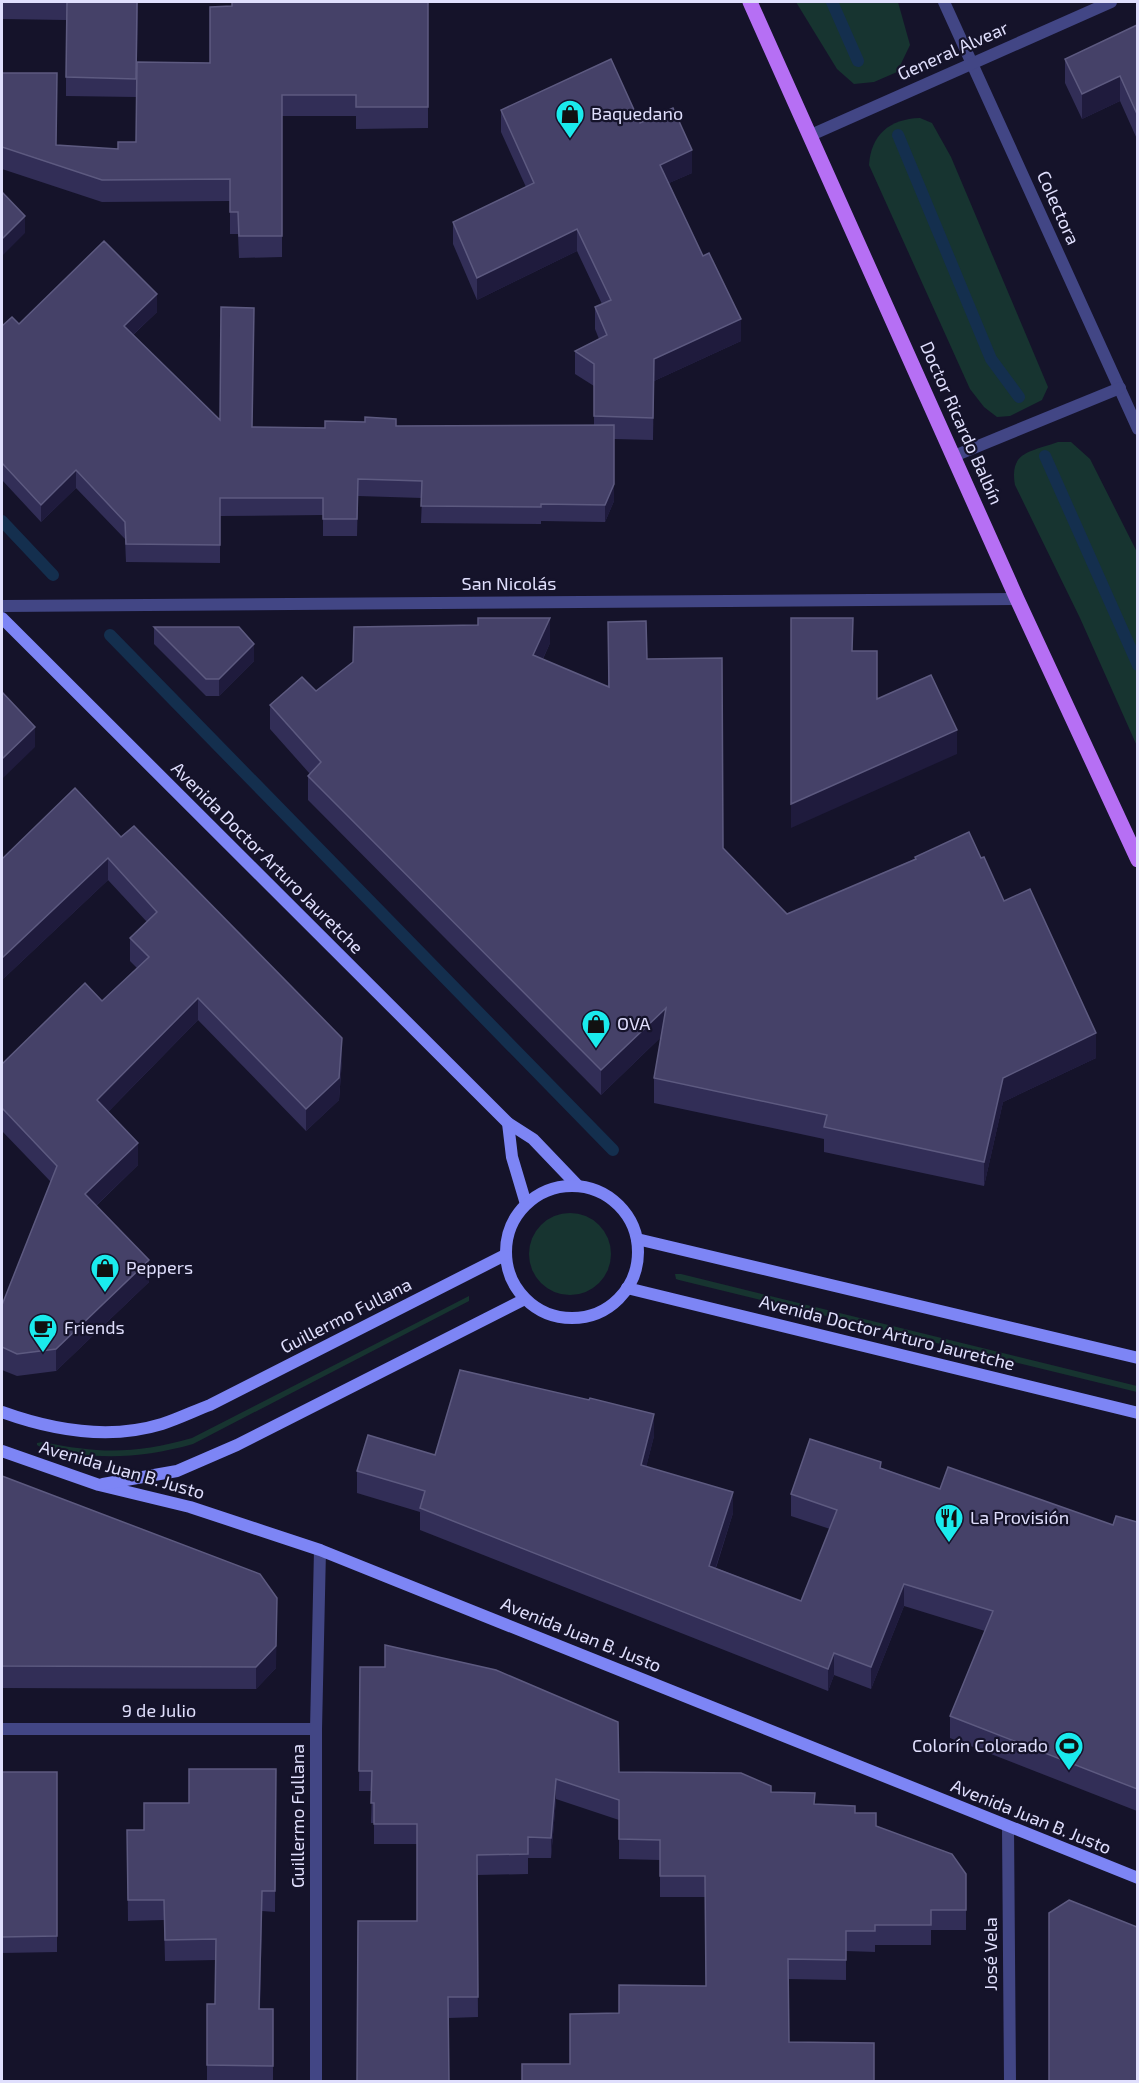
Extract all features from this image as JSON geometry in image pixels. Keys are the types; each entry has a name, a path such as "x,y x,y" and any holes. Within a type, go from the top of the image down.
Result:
{"main road":[{"name":"Doctor Ricardo Balbín","path":"750,2 1017,599 1137,860"},
{"name":"Avenida Doctor Arturo Jauretche","path":"2,618 508,1123 533,1139 578,1185"},
{"path":"508,1123 512,1157 526,1204"},
{"name":"Avenida Doctor Arturo Jauretche","path":"578,1185 598,1191 616,1203 629,1219 637,1239 637,1265 627,1288 612,1306 590,1316 567,1319 544,1313 525,1299 510,1279 505,1255 508,1233 518,1212 526,1204 534,1197 555,1187 578,1185"},
{"name":"Avenida Doctor Arturo Jauretche","path":"637,1239 1137,1358"},
{"name":"Guillermo Fullana","path":"28,1422 80,1431 119,1432 161,1424 210,1405 505,1255"},
{"name":"Avenida Doctor Arturo Jauretche","path":"627,1288 1137,1413"},
{"path":"99,1485 177,1471 237,1445 525,1299"},
{"name":"Avenida Juan B. Justo","path":"2,1412 28,1422"},
{"name":"Avenida Juan B. Justo","path":"2,1451 99,1485 190,1507 320,1550 1137,1878"}],"street":[{"name":"Colectora","path":"944,2 1137,429"},
{"name":"General Alvear","path":"811,135 1111,2"},
{"path":"954,456 1120,388"},
{"name":"San Nicolás","path":"2,606 1017,599"},
{"name":"Guillermo Fullana","path":"316,2082 316,1729 320,1550"},
{"name":"9 de Julio","path":"2,1729 316,1729"},
{"name":"José Vela","path":"1008,1827 1010,2082"}],"green space":[{"path":"796,2 898,2 910,45 897,72 874,82 854,84 837,69"},
{"path":"920,118 932,123 951,157 1048,387 1042,400 1010,416 997,417 984,407 970,389 869,165 873,145 884,131 899,122"},
{"path":"1058,442 1071,442 1090,459 1137,552 1137,746 1080,618 1015,485 1015,465 1024,454"},
{"path":"562,1213 578,1213 593,1220 604,1231 611,1246 608,1270 599,1283 578,1295 562,1295 547,1288 536,1277 529,1262 529,1246 536,1231 547,1220"},
{"path":"675,1274 1137,1386 1137,1392 679,1280 676,1279"},
{"path":"469,1296 469,1301 193,1444 154,1453 118,1456 80,1455 37,1445 43,1442 82,1449 118,1451 153,1447 192,1438"}],"building":[{"path":"67,2 137,2 136,79 66,77"},
{"path":"232,2 428,2 428,107 356,107 356,95 282,95 282,236 239,236 238,212 230,212 230,179 102,180 2,147 2,73 57,73 56,145 118,149 118,142 136,142 137,62 210,63 210,7 232,6"},
{"path":"1137,25 1137,114 1120,76 1082,94 1065,59"},
{"path":"611,59 640,123 673,108 692,150 660,165 703,256 709,253 741,319 654,359 653,418 594,416 594,364 575,351 607,335 595,307 611,300 577,229 477,278 453,222 534,183 501,110"},
{"path":"2,192 25,216 2,239"},
{"path":"104,241 157,294 124,326 220,420 221,307 254,308 252,427 325,428 325,421 365,422 365,417 396,419 396,426 614,425 614,484 605,505 421,506 422,481 358,479 357,519 323,519 323,498 220,498 220,545 126,544 125,522 76,470 41,505 2,463 2,326 12,317 19,324"},
{"path":"478,618 550,618 533,655 609,687 608,622 646,621 647,659 722,658 723,848 787,914 916,859 915,857 969,832 981,858 984,857 1004,901 1030,889 1096,1033 1003,1078 984,1162 824,1127 827,1115 654,1078 666,1008 601,1070 308,776 321,762 270,705 302,677 316,691 353,662 354,627 478,625"},
{"path":"791,618 853,618 852,651 877,651 877,699 931,675 957,730 791,804"},
{"path":"154,627 239,627 254,644 219,679 206,679"},
{"path":"2,692 35,727 2,759"},
{"path":"75,788 121,837 134,826 342,1038 339,1078 306,1109 198,998 97,1100 138,1143 85,1194 149,1260 56,1349 17,1354 2,1347 2,1305 57,1166 2,1108 2,1064 85,983 102,1001 149,957 130,938 157,912 108,858 2,958 2,859"},
{"path":"460,1370 654,1414 641,1465 733,1492 709,1566 801,1601 837,1510 791,1494 810,1439 881,1462 880,1468 940,1489 948,1467 1113,1525 1116,1516 1137,1522 1137,1789 950,1716 993,1611 904,1584 871,1667 834,1653 828,1669 420,1508 425,1491 357,1471 368,1435 435,1455"},
{"path":"2,1476 260,1574 277,1598 276,1646 256,1667 2,1666"},
{"path":"385,1645 496,1670 618,1722 619,1772 741,1773 771,1786 771,1792 815,1793 814,1804 855,1806 855,1813 876,1813 876,1826 952,1854 966,1874 966,1910 931,1910 931,1925 875,1925 875,1931 846,1931 846,1960 788,1959 789,2042 874,2043 874,2082 522,2082 522,2064 570,2064 570,2014 619,2013 619,1985 706,1986 705,1876 660,1876 660,1840 619,1839 619,1800 556,1779 551,1838 528,1837 528,1854 477,1855 478,1997 448,1997 449,2082 357,2082 358,1921 417,1921 417,1824 374,1824 374,1803 371,1803 372,1771 359,1771 360,1667 385,1667"},
{"path":"189,1769 276,1769 275,1891 262,1891 259,2009 273,2009 273,2066 207,2065 207,2004 215,2004 216,1939 165,1940 164,1900 128,1900 127,1830 144,1830 144,1803 189,1803"},
{"path":"2,1772 57,1772 57,1936 2,1937"},
{"path":"1069,1900 1137,1927 1137,2082 1049,2082 1049,1913"}],"waterway":[{"path":"832,2 858,61"},
{"path":"898,135 991,359 1019,397"},
{"path":"1045,456 1138,665"},
{"path":"2,521 53,575"},
{"path":"110,635 613,1150"}],"place":[{"name":"Baquedano","path":"570,140"},
{"name":"OVA","path":"596,1050"},
{"name":"Peppers","path":"105,1294"},
{"name":"Friends","path":"43,1354"},
{"name":"La Provisión","path":"949,1544"},
{"name":"Colorín Colorado","path":"1069,1772"}]}
